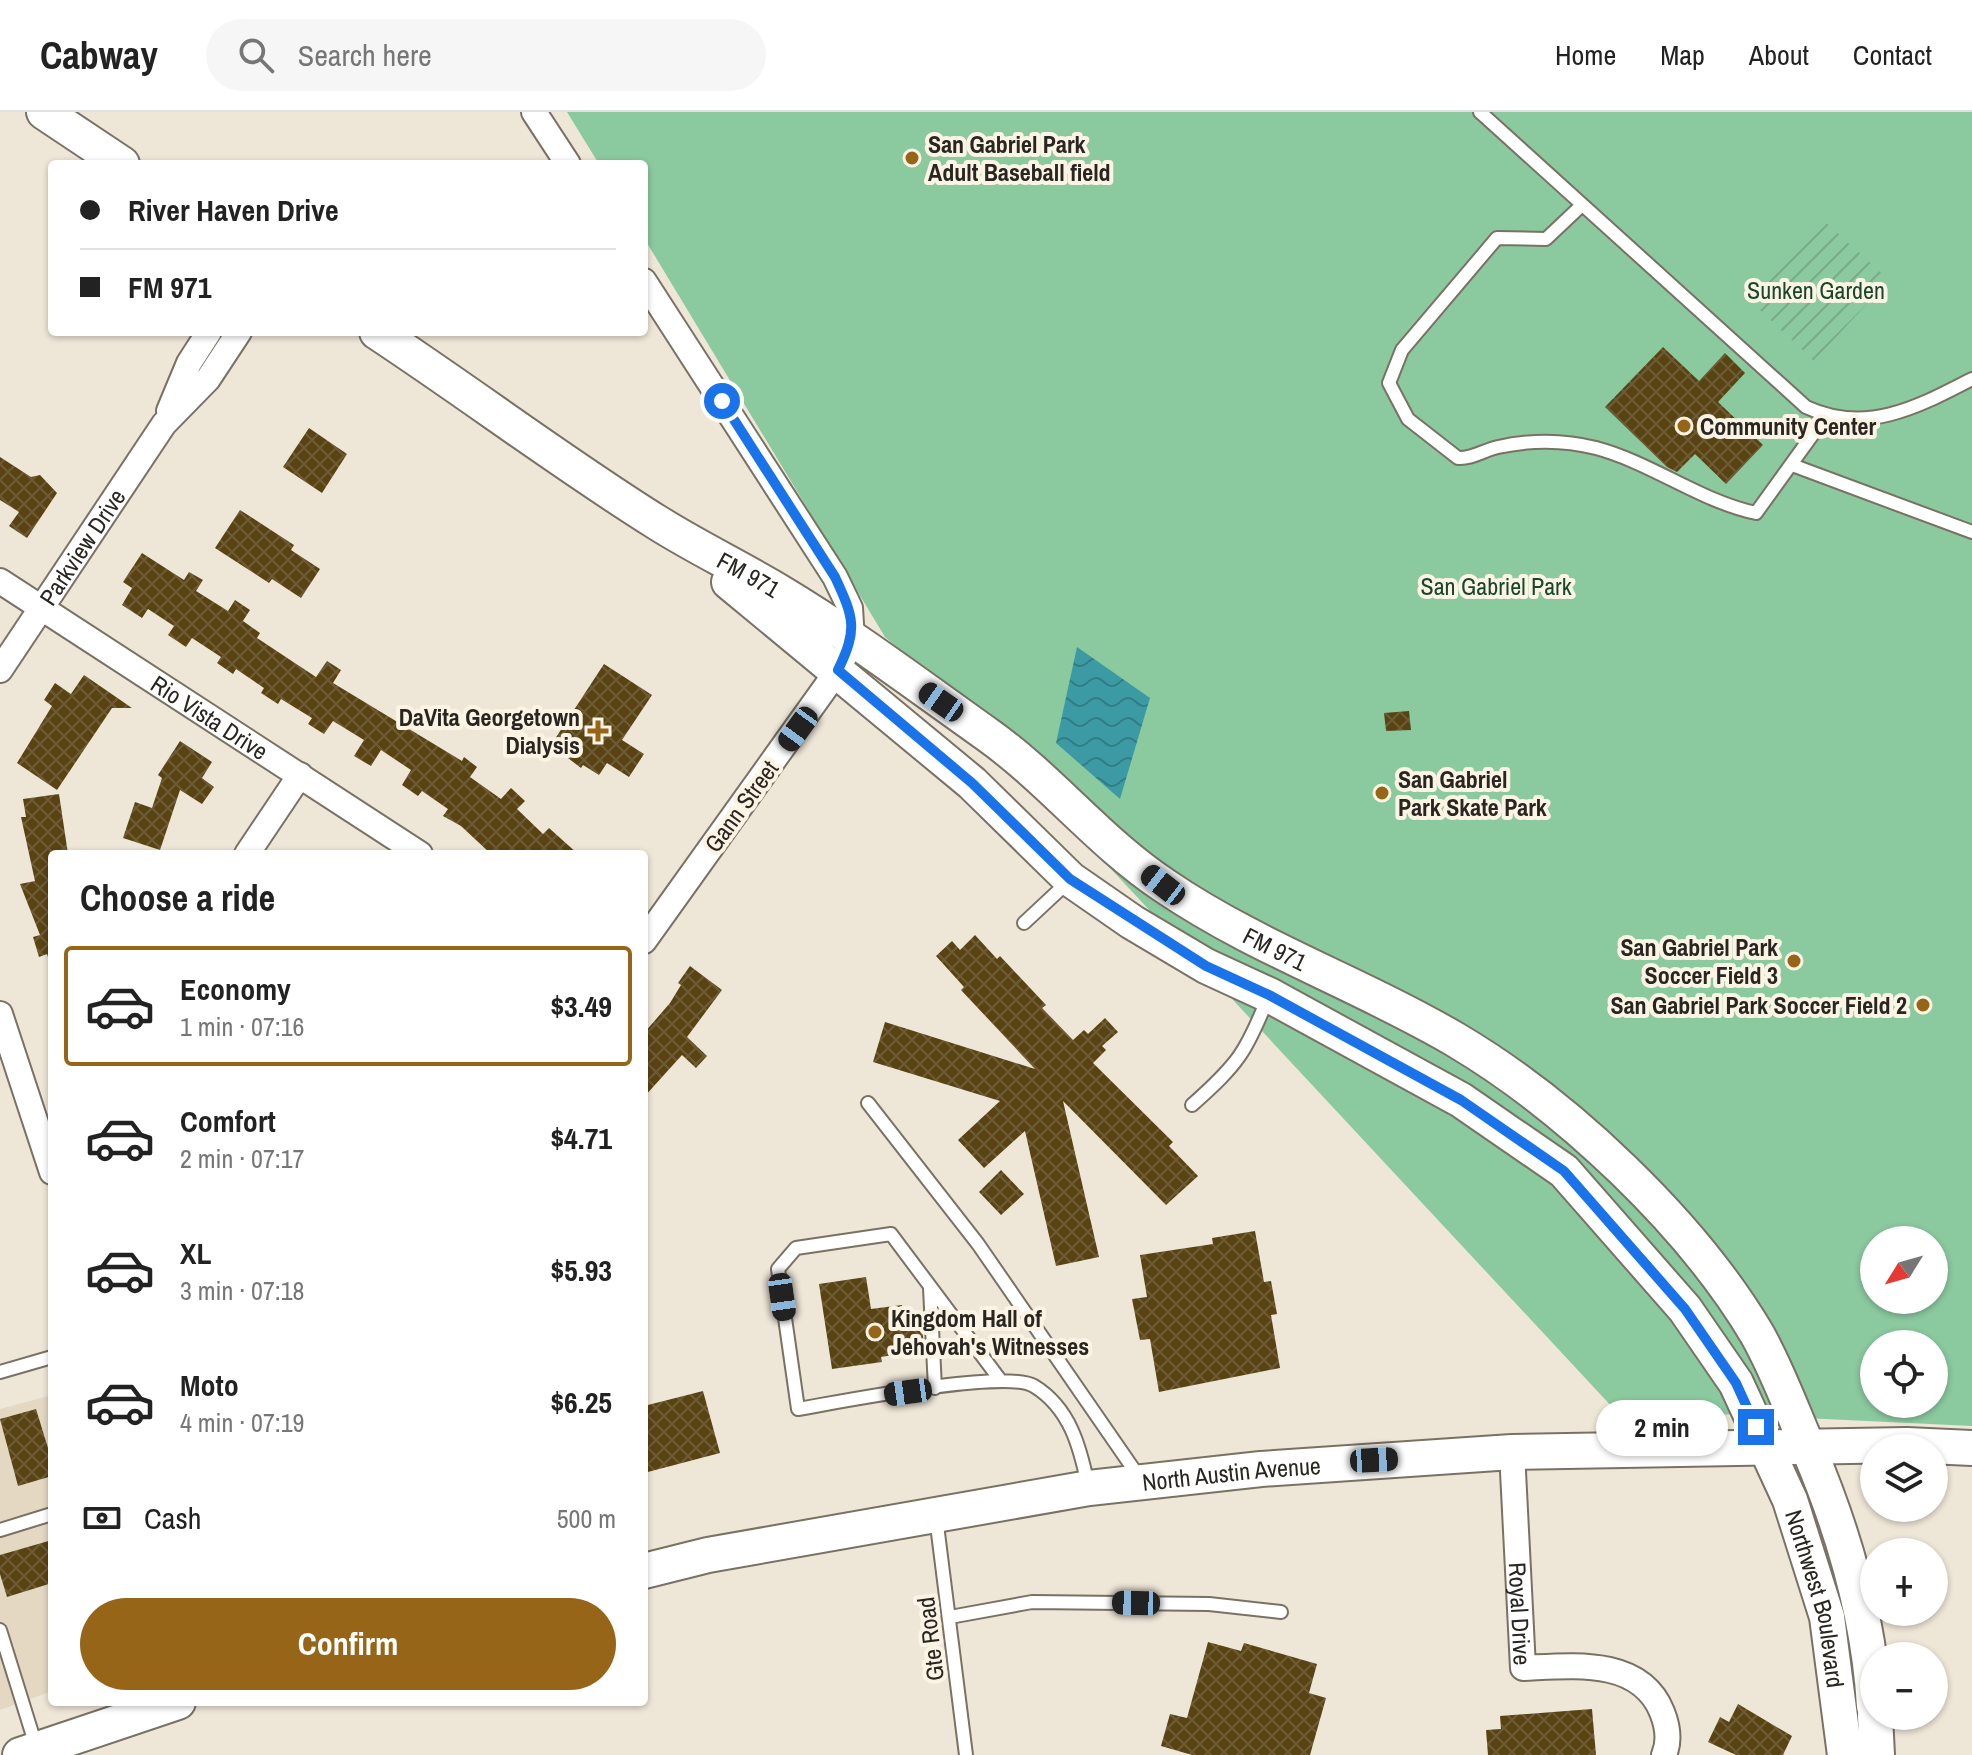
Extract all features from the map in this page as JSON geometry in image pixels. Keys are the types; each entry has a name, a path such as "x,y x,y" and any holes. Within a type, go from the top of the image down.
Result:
{"main road":[{"path":"44,112 116,160"},
{"name":"FM 971","path":"383,336 845,655 1006,748 1105,840 1163,885 1226,924 1458,1041 1560,1115 1645,1190 1707,1261 1756,1333 1783,1384 1808,1449"},
{"name":"FM 971","path":"845,655 1070,879 1206,966 1269,995 1461,1100 1564,1171 1685,1309 1736,1383 1767,1448"},
{"path":"1269,995 1290,956"},
{"name":"North Austin Avenue","path":"648,1570 832,1532 936,1517 1089,1488 1261,1469 1512,1452 1907,1445 1972,1448"},
{"name":"Northwest Boulevard","path":"1767,1448 1790,1500 1827,1617 1845,1755"},
{"name":"Northwest Boulevard","path":"1808,1449 1831,1499 1854,1583 1865,1642"},
{"path":"29,1752 166,1706"},
{"path":"1876,1730 1877,1755"}],"street":[{"path":"534,112 565,160"},
{"path":"648,287 835,577 850,608 845,655"},
{"name":"Parkview Drive","path":"164,424 189,363 206,336"},
{"name":"Parkview Drive","path":"0,670 164,424 208,379 236,336"},
{"name":"Rio Vista Drive","path":"0,581 414,850"},
{"name":"Gann Street","path":"648,935 845,655"},
{"path":"250,850 300,775"},
{"path":"0,1014 7,1058 48,1162"},
{"name":"Royal Drive","path":"1512,1452 1523,1668 1594,1665 1630,1676 1656,1698 1666,1723 1668,1745 1664,1755"}],"lane":[{"path":"1480,112 1786,392 1826,416 1851,421 1878,419 1927,402 1972,379"},
{"path":"1582,205 1546,239 1497,238 1402,350 1389,383 1408,419 1458,458 1468,459 1480,451 1537,441 1596,448 1673,478 1734,508 1756,513 1826,416"},
{"path":"1792,465 1972,532"},
{"path":"1024,923 1070,879"},
{"path":"1192,1105 1236,1065 1251,1041 1269,995"},
{"path":"868,1103 978,1244 1079,1394 1144,1482"},
{"path":"1001,1381 891,1234 796,1248 778,1269 798,1409 1001,1381 1032,1385 1057,1407 1079,1439 1089,1488"},
{"path":"930,1286 935,1388"},
{"path":"0,1372 48,1358"},
{"path":"1057,1407 1079,1394"},
{"path":"0,1530 48,1515"},
{"name":"Gte Road","path":"936,1517 966,1755"},
{"path":"950,1617 1032,1602 1209,1604 1281,1612"},
{"path":"0,1630 29,1752"}],"shaded area":[{"path":"48,1396 48,1692 0,1710 0,1409"}],"green space":[{"name":"San Gabriel Park","path":"567,112 1972,112 1972,1426 1614,1409 935,680 885,637 648,245 648,160 597,160"},
{"name":"Sunken Garden","path":"1820,217 1889,280 1814,361 1746,297"}],"water":[{"path":"1077,647 1150,698 1120,799 1056,743"}],"building":[{"name":"Community Center","path":"1663,347 1699,381 1725,353 1745,373 1718,402 1763,445 1726,484 1695,454 1677,472 1667,467 1605,407"},
{"path":"309,428 347,454 322,493 283,467"},
{"path":"0,457 31,477 40,475 57,493 27,538 9,526 19,512 0,500"},
{"path":"240,510 294,545 291,550 320,569 301,598 272,579 269,583 215,548"},
{"path":"142,553 184,580 189,572 203,580 196,591 228,611 235,600 250,610 243,621 260,633 257,638 316,677 327,661 341,670 333,683 462,761 464,757 477,767 470,777 501,799 511,788 525,801 517,809 543,834 549,828 574,850 487,850 461,826 443,816 448,809 422,791 418,796 402,785 411,770 381,750 371,766 354,756 364,740 333,721 324,734 308,724 312,718 281,699 278,704 261,693 264,688 236,669 233,674 217,663 221,657 192,638 186,647 168,635 174,626 148,609 142,618 122,605 132,588 123,582"},
{"path":"604,664 652,695 622,740 644,754 629,777 607,763 599,775 583,765 581,768 551,745"},
{"path":"84,675 132,708 112,708 57,790 17,763 52,706 44,700 55,683 71,694"},
{"path":"1409,711 1411,730 1386,731 1384,713"},
{"path":"180,741 212,762 202,778 214,787 202,804 180,790 160,850 123,838 135,802 152,808 162,778 158,775"},
{"path":"59,794 67,850 48,850 48,957 47,954 39,957 33,937 40,935 20,884 35,881 21,817 26,817 23,799"},
{"path":"975,935 997,959 1000,956 1046,1005 1042,1008 1073,1040 1084,1030 1088,1034 1105,1018 1118,1032 1102,1046 1106,1050 1093,1063 1173,1142 1169,1146 1198,1176 1166,1205 1063,1101 1099,1257 1056,1266 1025,1131 984,1168 958,1140 1000,1101 873,1062 885,1022 1035,1069 961,990 964,987 936,956 952,941 960,950"},
{"path":"690,966 722,990 687,1037 707,1056 696,1068 682,1055 648,1093 648,1028 670,1003 681,985 678,983"},
{"path":"1001,1170 1024,1194 1001,1215 979,1192"},
{"path":"1255,1231 1264,1282 1271,1281 1277,1314 1271,1315 1280,1368 1159,1392 1150,1339 1140,1340 1132,1299 1147,1297 1140,1255 1213,1244 1212,1238"},
{"name":"Kingdom Hall of Jehovah's Witnesses","path":"866,1277 871,1309 902,1305 904,1320 920,1318 924,1343 909,1345 910,1352 881,1357 882,1362 832,1369 819,1284"},
{"path":"703,1391 720,1453 648,1472 648,1405"},
{"path":"36,1409 48,1448 48,1477 18,1486 0,1419"},
{"path":"48,1541 48,1584 7,1597 0,1574 0,1555"},
{"path":"1208,1642 1241,1651 1244,1643 1317,1664 1309,1693 1326,1698 1310,1755 1192,1755 1161,1746 1170,1714 1187,1718"},
{"path":"1738,1704 1792,1736 1783,1755 1736,1755 1708,1742 1720,1717 1729,1722"},
{"path":"1592,1709 1596,1755 1488,1755 1486,1730 1501,1729 1500,1716"}],"place":[{"name":"San Gabriel Park Adult Baseball field","path":"912,158"},
{"name":"Community Center","path":"1684,426"},
{"name":"DaVita Georgetown Dialysis","path":"598,731"},
{"name":"San Gabriel Park Skate Park","path":"1382,793"},
{"name":"San Gabriel Park Soccer Field 3","path":"1794,961"},
{"name":"San Gabriel Park Soccer Field 2","path":"1923,1005"},
{"name":"Kingdom Hall of Jehovah's Witnesses","path":"875,1332"}],"route":[{"path":"722,401 835,577 850,608 852,640 838,670 972,783 1070,879 1132,922 1206,966 1269,995 1461,1100 1564,1171 1685,1309 1736,1383 1756,1427"}]}
